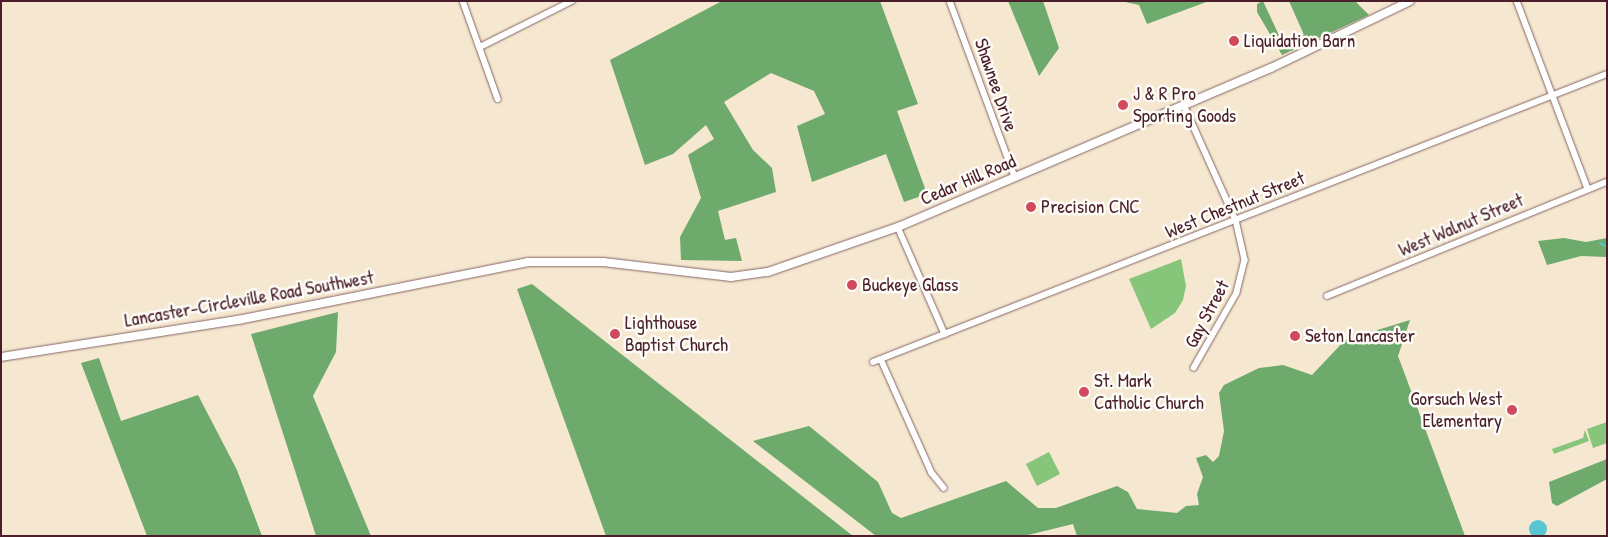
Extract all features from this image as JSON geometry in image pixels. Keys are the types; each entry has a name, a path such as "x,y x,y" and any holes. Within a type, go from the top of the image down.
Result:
{"main road":[{"name":"Cedar Hill Road","path":"513,264 598,262 747,276 835,252 898,228 1184,104 1410,1"},
{"name":"Lancaster-Circleville Road Southwest","path":"1,357 238,320 513,264"}],"street":[{"path":"463,1 498,99"},
{"path":"480,47 572,1"},
{"name":"Shawnee Drive","path":"950,1 1015,177"},
{"path":"1517,1 1588,190"},
{"name":"West Chestnut Street","path":"873,362 1607,74"},
{"name":"Gay Street","path":"1184,104 1236,220 1244,249 1242,281 1194,368"},
{"name":"West Walnut Street","path":"1327,296 1607,182"},
{"path":"898,228 945,334"},
{"path":"881,359 932,473 944,488"}],"green space":[{"path":"722,1 880,1 918,104 897,111 927,194 904,202 886,154 812,182 797,126 825,114 814,91 771,73 724,102 753,150 772,168 776,192 718,211 725,240 736,238 742,261 681,260 680,237 701,198 688,155 714,139 706,125 673,154 645,165 610,60"},
{"path":"1008,1 1043,1 1059,48 1039,76"},
{"path":"1121,1 1209,1 1147,24 1139,5"},
{"path":"1263,1 1283,44 1304,35 1289,1 1356,2 1369,15 1282,55 1257,12 1257,4"},
{"path":"1564,238 1586,242 1607,238 1607,257 1581,256 1547,265 1538,241"},
{"path":"1181,259 1186,286 1183,300 1175,313 1151,329 1129,279"},
{"path":"532,284 853,536 606,536 517,289"},
{"path":"338,312 336,352 313,396 371,536 316,536 251,334"},
{"path":"1410,320 1398,356 1465,536 1077,536 1073,524 1024,536 876,536 753,441 809,426 878,482 892,513 901,518 1006,481 1038,508 1056,508 1117,486 1128,492 1137,509 1177,513 1186,506 1199,505 1197,494 1203,477 1196,458 1206,455 1213,462 1219,456 1224,431 1219,393 1224,385 1259,368 1283,365 1312,375 1345,340"},
{"path":"99,358 121,421 198,395 237,470 262,536 147,536 81,363"},
{"path":"1607,422 1607,443 1593,448 1587,429"},
{"path":"1585,430 1589,441 1554,454 1552,449 1583,438"},
{"path":"1049,452 1060,474 1037,486 1026,464"},
{"path":"1607,459 1607,479 1557,506 1552,503 1549,482"}],"water":[{"path":"1534,520 1542,520 1547,525 1545,536 1534,538 1529,533 1529,525"}],"waterway":[{"path":"1600,243 1607,247"}],"place":[{"name":"Liquidation Barn","path":"1234,41"},
{"name":"J & R Pro Sporting Goods","path":"1123,105"},
{"name":"Precision CNC","path":"1031,207"},
{"name":"Buckeye Glass","path":"852,285"},
{"name":"Lighthouse Baptist Church","path":"615,334"},
{"name":"Seton Lancaster","path":"1295,336"},
{"name":"St. Mark Catholic Church","path":"1084,392"},
{"name":"Gorsuch West Elementary","path":"1512,410"}]}
